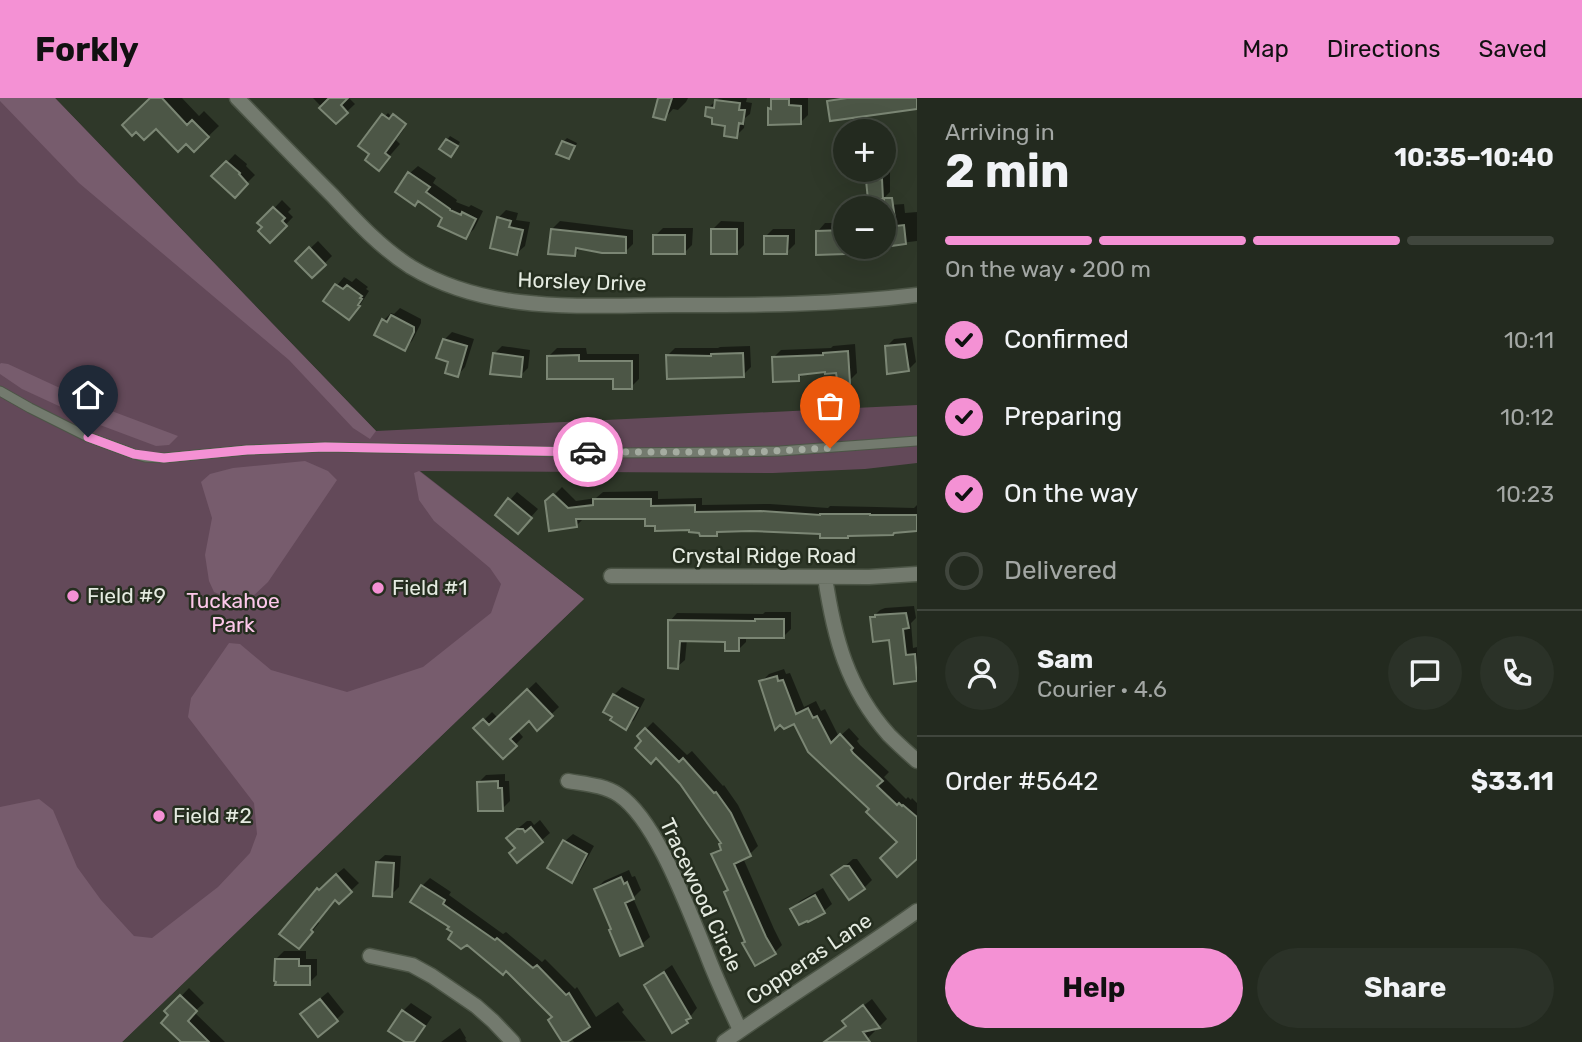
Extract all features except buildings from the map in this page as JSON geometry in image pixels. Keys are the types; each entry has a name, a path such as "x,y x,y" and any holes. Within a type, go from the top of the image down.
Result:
{"street":[{"name":"Horsley Drive","path":"237,98 376,241 411,267 459,289 494,299 536,304 785,305 917,295"},
{"name":"Crystal Ridge Road","path":"611,576 869,577 917,574"},
{"path":"825,577 831,618 851,681 890,736 917,761"},
{"name":"Tracewood Circle","path":"568,780 603,787 618,794 634,807 644,820 666,860 740,1031"},
{"name":"Copperas Lane","path":"724,1042 917,911"},
{"path":"370,956 412,964 432,976 476,1006 513,1042"}],"lane":[{"path":"0,391 88,437 134,454 164,458 247,450 316,448 612,453 780,451 917,441"}],"green space":[{"name":"Tuckahoe Park","path":"0,98 55,98 376,431 917,405 917,463 865,469 773,473 420,471 584,599 122,1042 0,1042"}],"shaded area":[{"path":"0,98 55,98 376,431 370,439 353,428 289,360 79,183"},
{"path":"1,363 101,407 178,436 169,445 156,446 100,425 22,389 0,374"},
{"path":"305,461 328,471 337,480 268,582 250,599 238,602 214,592 209,581 205,555 212,518 201,482 210,474 233,468"},
{"path":"419,471 584,599 122,1042 0,1042 0,807 39,799 53,810 77,867 101,900 134,936 152,938 218,887 250,853 257,834 254,803 188,717 191,698 229,643 240,644 271,670 347,692 423,667 491,613 501,584 490,568 434,521 419,500 414,473"}],"way so far":[{"path":"588,452 756,452 830,448"}],"place":[{"name":"Field #1","path":"378,588"},
{"name":"Field #9","path":"73,596"},
{"name":"Field #2","path":"159,816"}],"route":[{"path":"88,437 134,454 164,458 247,450 325,447 588,452"}]}
